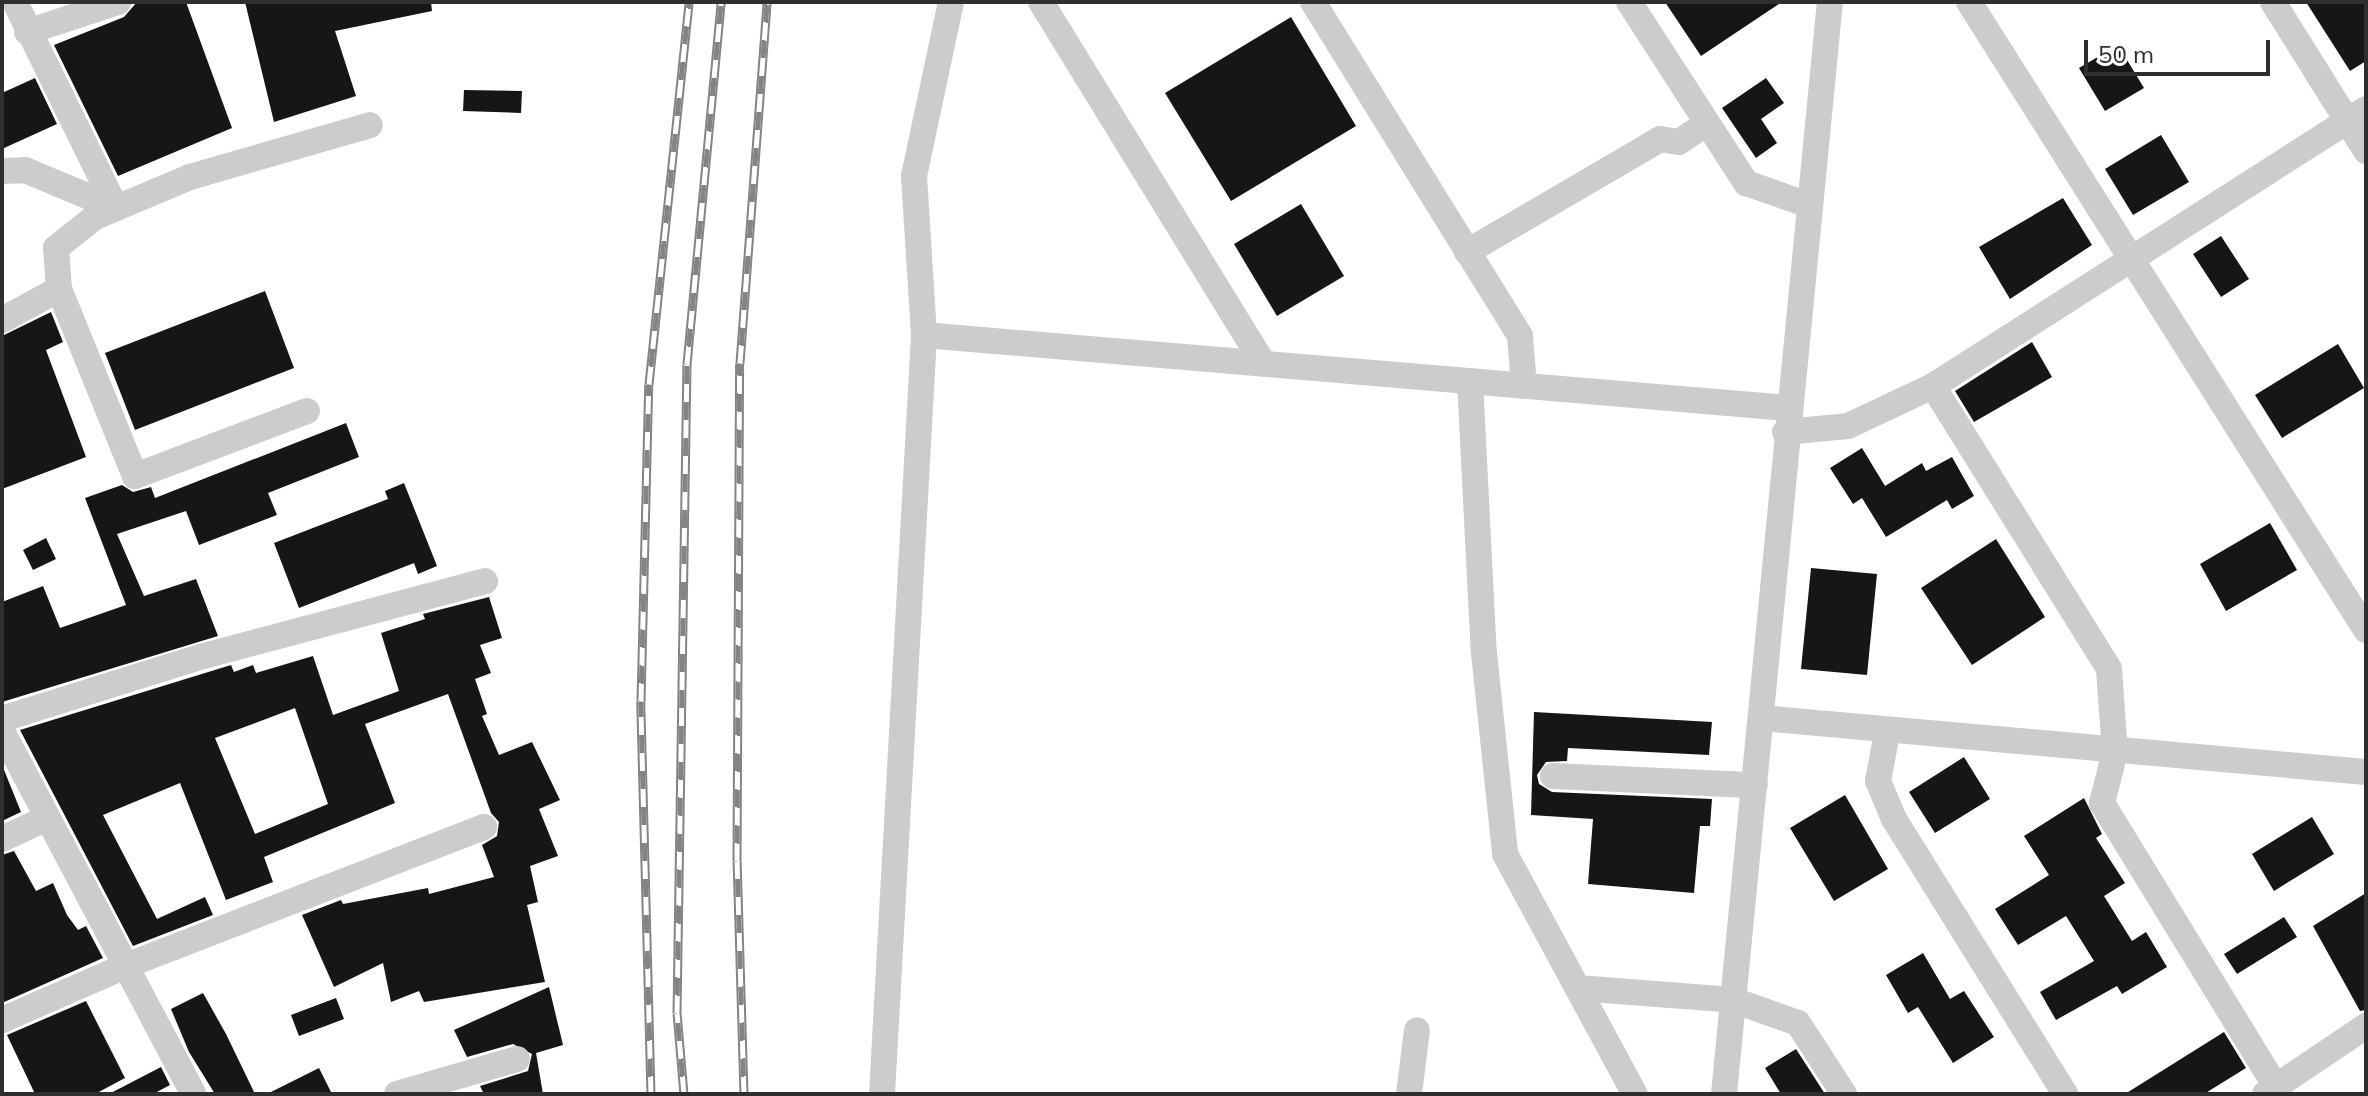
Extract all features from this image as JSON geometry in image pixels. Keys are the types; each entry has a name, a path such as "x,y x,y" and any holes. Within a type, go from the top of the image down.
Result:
{"street":[{"path":"15,2 27,32 116,208"},
{"path":"27,32 118,2"},
{"path":"882,1094 924,335 914,176 951,2"},
{"path":"1041,2 1263,363"},
{"path":"1313,2 1520,336 1524,386"},
{"path":"1629,2 1746,183 1809,205"},
{"path":"1724,1094 1762,718 1787,420 1830,2"},
{"path":"1969,2 2129,260 2366,630"},
{"path":"2273,2 2357,115 2366,151"},
{"path":"924,335 1524,386 1848,426 1933,386 2357,115"},
{"path":"1467,252 1660,139 1679,142 1707,123"},
{"path":"307,411 135,476 59,289 56,248 95,217 190,177 370,125"},
{"path":"2,171 25,170 116,208"},
{"path":"2,320 59,289"},
{"path":"1470,381 1484,653 1505,854 1635,1094"},
{"path":"1933,386 2109,669 2115,752 2102,803 2270,1090 2366,1026"},
{"path":"2,719 200,657 485,581"},
{"path":"1762,718 1887,733 2366,772"},
{"path":"2,731 9,760 128,965 193,1094"},
{"path":"1887,733 1878,781 1894,819 2065,1094"},
{"path":"1553,776 1755,785"},
{"path":"2,839 45,819"},
{"path":"2,1020 128,965 484,827"},
{"path":"1578,988 1733,1000 1798,1023 1844,1094"},
{"path":"1409,1094 1417,1030"},
{"path":"397,1094 517,1059"}],"building":[{"path":"137,2 186,2 232,128 118,176 54,45 124,17"},
{"path":"245,2 431,2 432,11 335,31 356,96 274,122"},
{"path":"1665,2 1782,2 1701,56"},
{"path":"2306,2 2366,2 2366,61 2350,71"},
{"path":"1291,17 1356,126 1231,201 1165,93"},
{"path":"2118,45 2144,88 2105,111 2079,68"},
{"path":"35,78 57,124 2,149 2,93"},
{"path":"1766,78 1784,103 1761,119 1777,143 1756,158 1722,108"},
{"path":"464,90 522,91 521,113 463,111"},
{"path":"2161,135 2189,182 2133,215 2105,169"},
{"path":"2063,198 2092,245 2010,299 1979,247"},
{"path":"1301,204 1344,276 1277,316 1234,244"},
{"path":"2221,236 2249,279 2221,297 2193,254"},
{"path":"265,291 294,368 135,430 105,353"},
{"path":"51,312 63,342 46,350 86,457 2,489 2,336"},
{"path":"2032,342 2052,377 1974,422 1955,391"},
{"path":"2338,344 2364,388 2282,438 2255,395"},
{"path":"346,423 359,457 268,493 277,515 199,545 186,511 117,534 144,596 196,579 218,636 2,702 2,602 43,586 60,628 126,605 85,498 122,485 133,492 151,487 155,498"},
{"path":"1862,448 1885,486 1922,463 1926,471 1952,457 1974,496 1952,509 1947,500 1886,537 1862,498 1853,504 1830,468"},
{"path":"404,483 437,566 418,574 414,563 299,608 274,543 388,499 385,491"},
{"path":"2270,523 2297,570 2226,611 2200,564"},
{"path":"46,538 56,559 33,570 23,550"},
{"path":"1996,539 2045,617 1972,665 1921,588"},
{"path":"1811,568 1877,574 1867,675 1801,669"},
{"path":"489,597 502,638 480,645 491,673 475,679 487,714 482,716 499,755 532,742 560,800 539,809 558,856 530,866 538,902 527,905 545,982 424,1002 419,991 391,1002 383,963 334,987 302,915 341,900 343,904 428,888 429,894 494,877 482,845 497,836 499,822 491,813 448,694 365,724 395,803 264,857 273,882 226,900 180,783 103,815 157,919 205,897 213,915 133,946 20,730 231,665 234,672 253,665 256,673 313,656 333,715 399,691 381,633 425,619 423,614","holes":["295,708 328,804 255,834 215,738"]},
{"path":"1534,712 1712,722 1709,755 1568,748 1567,761 1546,762 1537,775 1539,784 1552,792 1712,799 1710,826 1700,826 1694,893 1588,884 1593,819 1531,815"},
{"path":"1964,757 1990,799 1935,833 1909,792"},
{"path":"2,765 21,812 2,821"},
{"path":"1845,795 1888,869 1834,901 1790,828"},
{"path":"2084,798 2102,834 2096,838 2125,883 2104,896 2132,941 2146,932 2167,967 2122,994 2117,986 2056,1020 2040,992 2094,961 2066,916 2018,945 1995,909 2049,875 2024,836"},
{"path":"2312,817 2334,854 2274,891 2252,854"},
{"path":"14,851 36,891 53,883 67,915 78,930 86,926 103,958 2,1003 2,855"},
{"path":"2366,893 2366,1010 2360,1011 2313,926"},
{"path":"2284,917 2297,937 2237,974 2224,954"},
{"path":"1923,953 1950,999 1964,991 1994,1037 1953,1063 1918,1007 1908,1013 1886,975"},
{"path":"549,987 563,1045 536,1053 543,1094 484,1094 480,1086 528,1071 532,1054 513,1044 467,1057 454,1030"},
{"path":"203,993 255,1094 215,1094 189,1052 171,1009"},
{"path":"336,998 344,1019 299,1036 291,1015"},
{"path":"86,1001 125,1078 95,1094 35,1094 7,1035"},
{"path":"2224,1032 2246,1068 2204,1094 2125,1094"},
{"path":"1796,1049 1825,1094 1781,1094 1765,1068"},
{"path":"161,1067 170,1085 153,1094 109,1094"},
{"path":"319,1068 332,1094 267,1094"}],"railway":[{"path":"651,1094 641,701 649,384 689,2"},
{"path":"684,1094 677,1013 687,364 721,2"},
{"path":"744,1094 737,861 740,363 767,2"}]}
